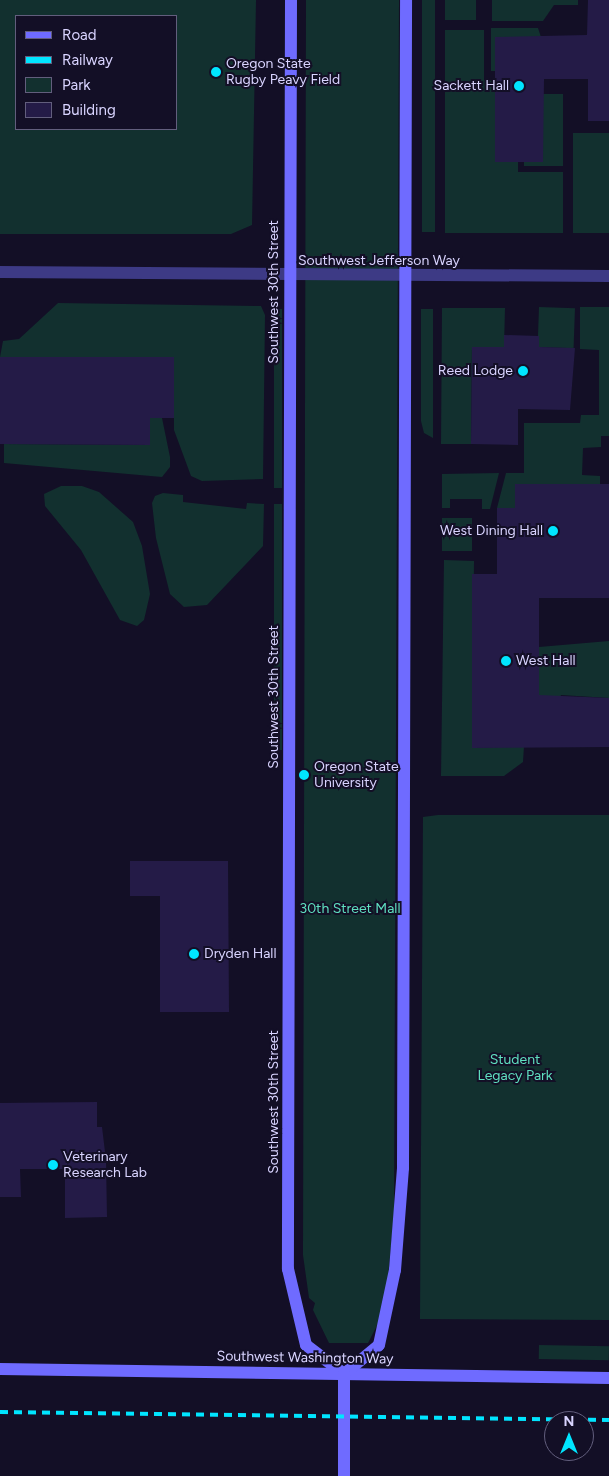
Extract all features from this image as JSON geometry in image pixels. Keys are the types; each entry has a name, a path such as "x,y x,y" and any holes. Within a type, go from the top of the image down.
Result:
{"street":[{"name":"Southwest 30th Street","path":"291,0 288,1269 306,1345 344,1374"},
{"path":"344,1476 344,1374 379,1345 395,1270 403,1168 406,0"},
{"name":"Southwest Jefferson Way","path":"0,272 289,276 609,276"},
{"name":"Southwest Washington Way","path":"0,1368 609,1378"}],"green space":[{"name":"Oregon State Rugby Peavy Field","path":"0,0 256,0 252,225 231,234 0,234"},
{"name":"30th Street Mall","path":"306,0 399,0 394,1213 385,1310 368,1343 329,1343 313,1310 315,1303 309,1298 303,1255"},
{"path":"422,0 435,0 435,232 422,232"},
{"path":"445,0 476,0 476,20 445,20"},
{"path":"492,0 578,0 578,5 554,5 543,21 492,21"},
{"path":"491,28 538,28 541,37 495,37 495,71 491,71"},
{"path":"445,30 484,30 484,80 495,81 495,161 518,162 518,172 563,172 563,233 445,233"},
{"path":"543,94 563,94 563,166 524,166 524,162 543,162"},
{"path":"573,133 609,133 609,233 573,233"},
{"path":"58,303 261,306 265,315 263,479 202,481 191,476 174,430 174,357 0,357 3,341 19,339"},
{"path":"539,307 575,308 574,348 538,347"},
{"path":"580,307 609,307 609,436 601,436 601,447 583,448 582,475 600,476 600,484 515,485 515,508 497,508 506,473 524,473 524,423 580,423 581,415 599,415 599,350 580,349"},
{"path":"442,308 505,308 504,347 472,347 471,444 441,444"},
{"path":"274,309 282,309 282,488 274,488"},
{"path":"421,309 433,309 433,438 424,433 421,421"},
{"path":"150,418 162,418 170,457 170,467 162,477 4,463 4,444 150,445"},
{"path":"499,473 490,509 482,509 482,499 450,499 450,508 442,508 442,474"},
{"path":"61,486 82,486 99,492 133,522 142,546 150,594 144,620 137,626 120,620 81,550 45,506 44,494"},
{"path":"163,493 183,495 183,502 246,509 247,503 264,504 263,546 207,605 184,607 170,594 156,538 152,503 155,496"},
{"path":"274,504 282,504 282,750 274,750"},
{"path":"442,518 472,518 472,551 442,551"},
{"path":"444,560 474,561 472,748 524,746 523,762 504,776 441,776"},
{"path":"609,641 609,698 561,695 560,699 522,699 522,675 539,675 539,647"},
{"name":"Student Legacy Park","path":"438,815 609,815 609,1320 420,1319 423,817"},
{"path":"539,1345 609,1346 609,1360 539,1359"}],"building":[{"name":"Sackett Hall","path":"588,0 609,0 609,121 588,121 588,79 544,79 543,162 495,162 495,37 587,35"},
{"name":"Reed Lodge","path":"504,335 539,336 539,347 575,348 570,410 518,409 518,445 471,444 472,347 504,347"},
{"path":"0,357 174,357 174,418 150,418 150,445 0,444"},
{"path":"515,484 609,484 609,598 539,598 539,695 609,698 609,747 472,748 472,574 497,574 497,508 515,508"},
{"name":"Dryden Hall","path":"130,861 228,861 229,1012 160,1012 160,896 130,896"},
{"name":"Veterinary Research Lab","path":"97,1102 97,1127 102,1127 106,1160 107,1217 65,1218 65,1169 20,1169 21,1197 0,1197 0,1103"}],"railway":[{"path":"0,1412 609,1420"}],"place":[{"name":"Oregon State Rugby Peavy Field","path":"216,72"},
{"name":"Sackett Hall","path":"519,86"},
{"name":"Reed Lodge","path":"523,371"},
{"name":"West Dining Hall","path":"553,531"},
{"name":"West Hall","path":"506,661"},
{"name":"Oregon State University","path":"304,775"},
{"name":"Dryden Hall","path":"194,954"},
{"name":"Veterinary Research Lab","path":"53,1165"}]}
